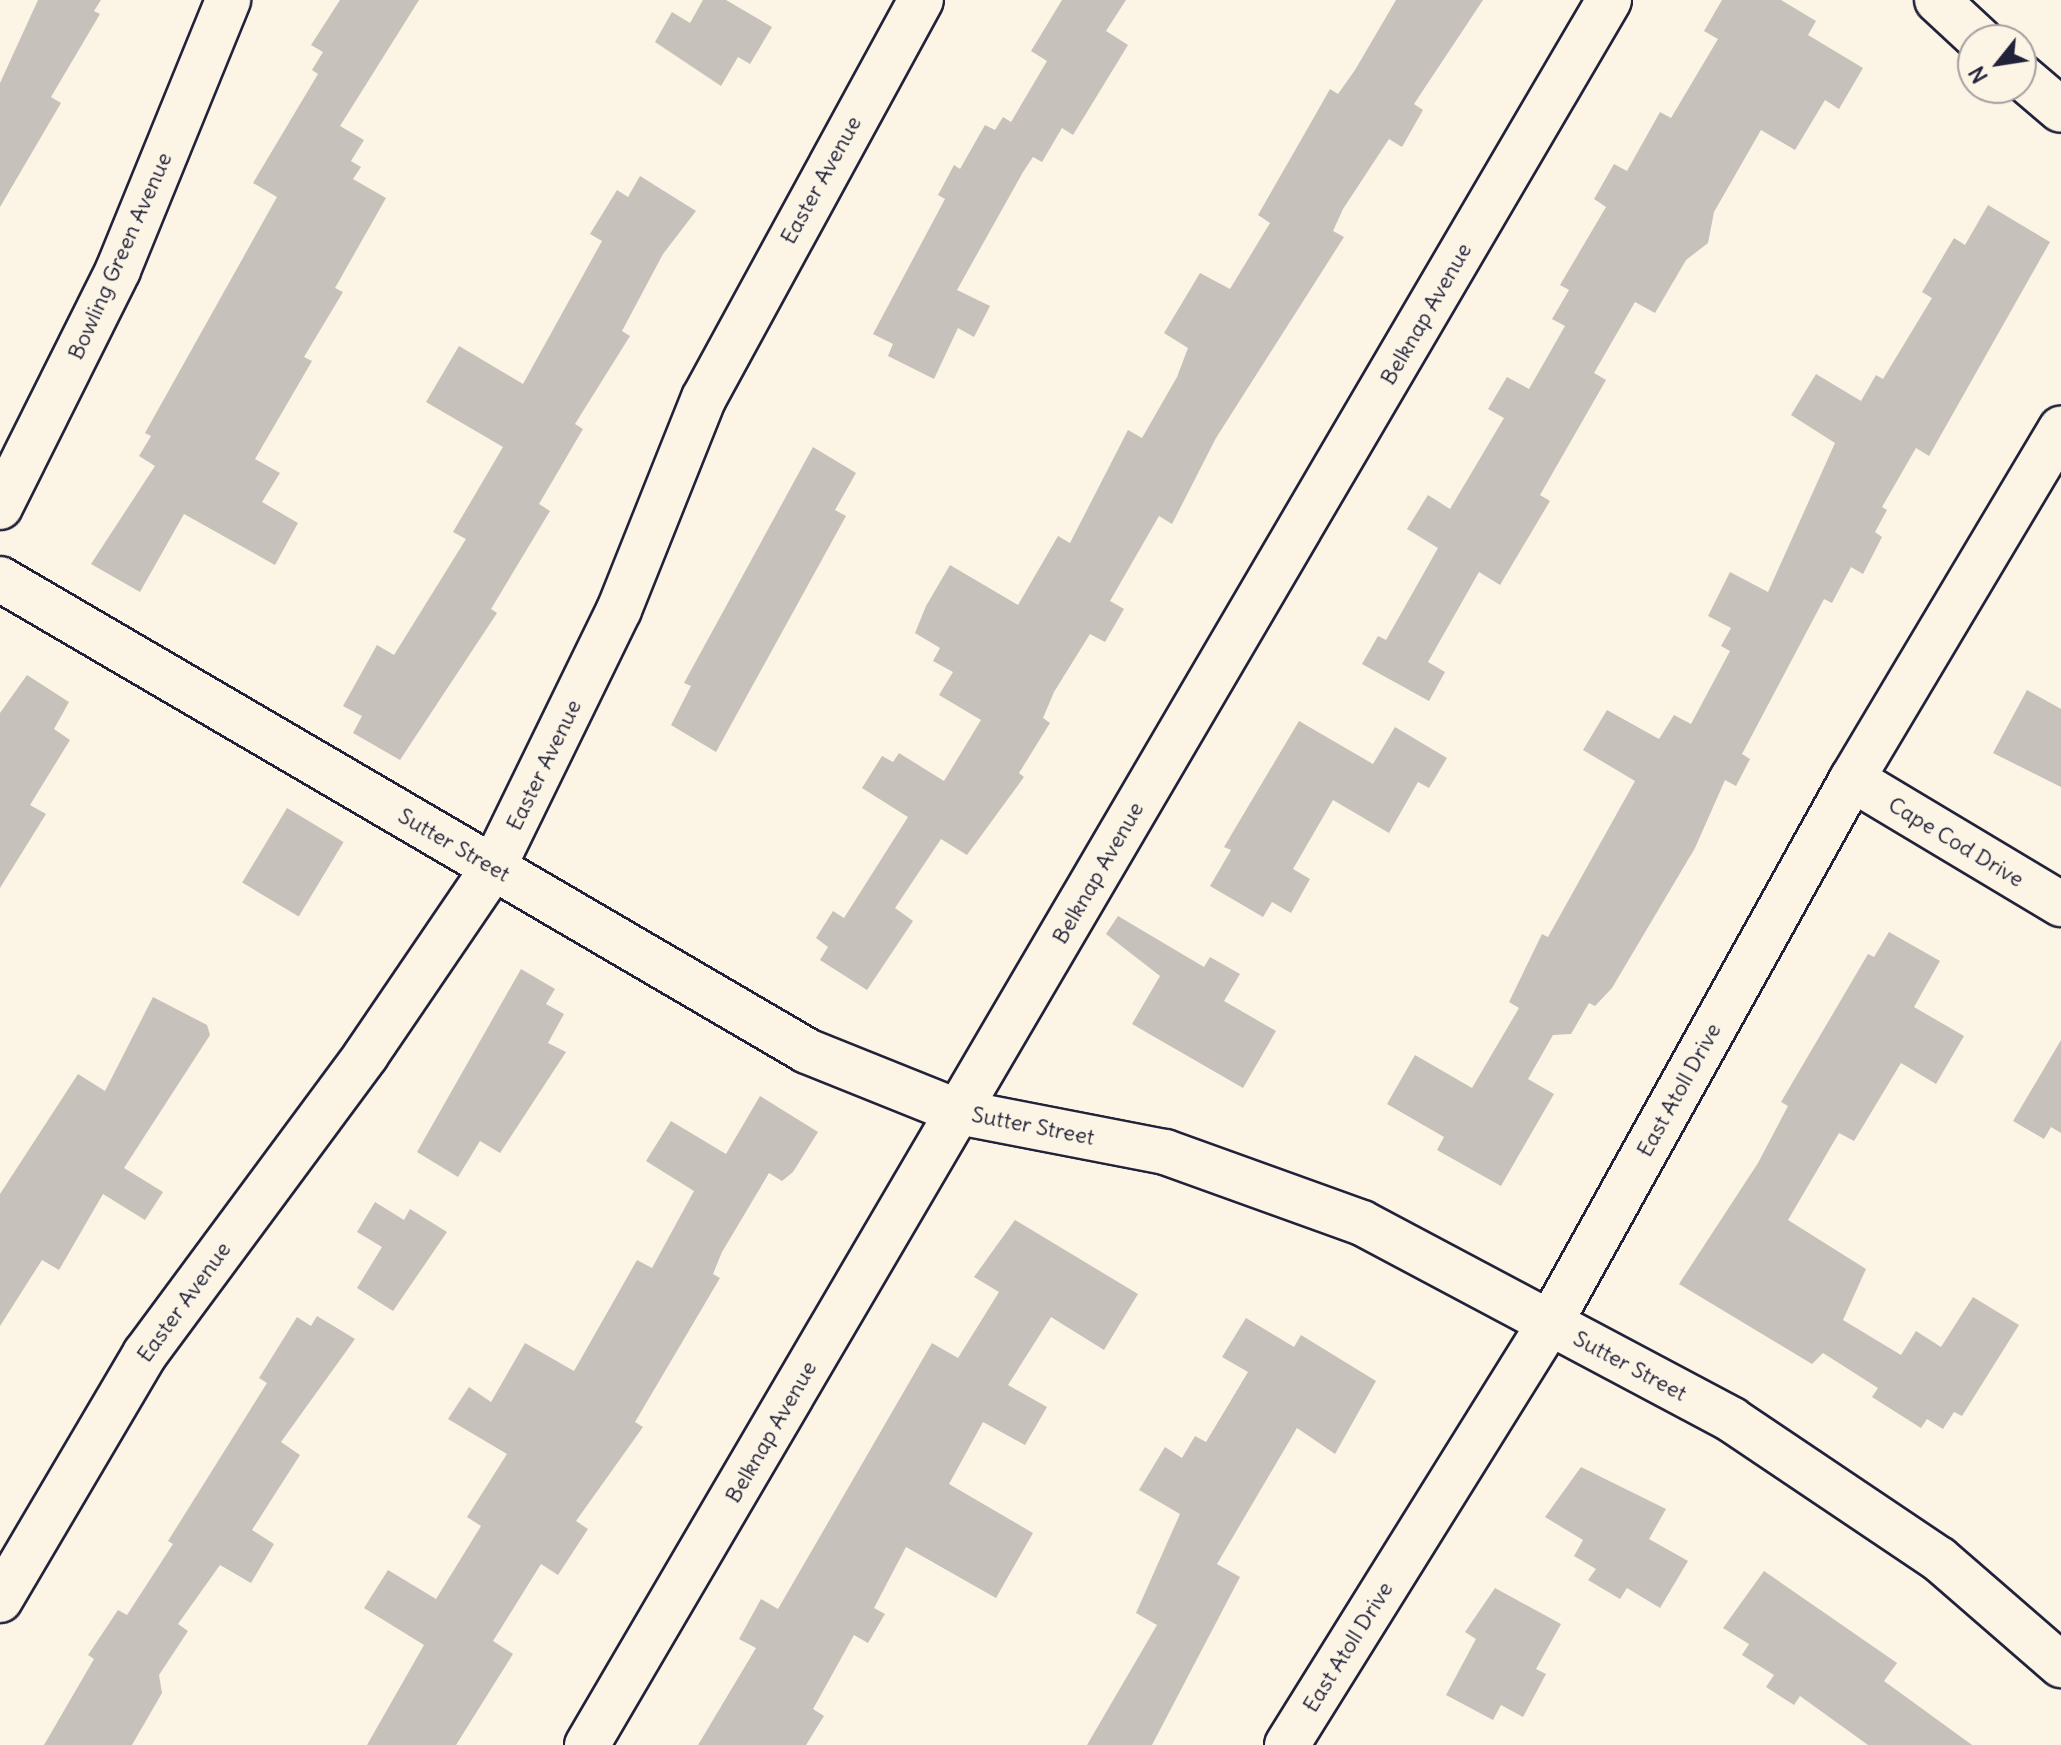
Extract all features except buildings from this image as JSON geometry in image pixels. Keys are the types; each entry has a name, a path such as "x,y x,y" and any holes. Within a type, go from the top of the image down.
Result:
{"street":[{"name":"Bowling Green Avenue","path":"0,507 118,270 228,0"},
{"name":"Easter Avenue","path":"0,1600 145,1354 366,1055 493,868 619,610 704,398 921,0"},
{"name":"Belknap Avenue","path":"587,1745 1609,0"},
{"path":"1937,0 1963,24"},
{"path":"2037,90 2061,110"},
{"name":"East Atoll Drive","path":"1287,1745 1550,1323 1852,779 2061,429"},
{"name":"Sutter Street","path":"0,579 740,1015 959,1112 1244,1175 1362,1223 1732,1420 1939,1559 2061,1665"},
{"name":"Cape Cod Drive","path":"1852,779 2061,904"}]}
